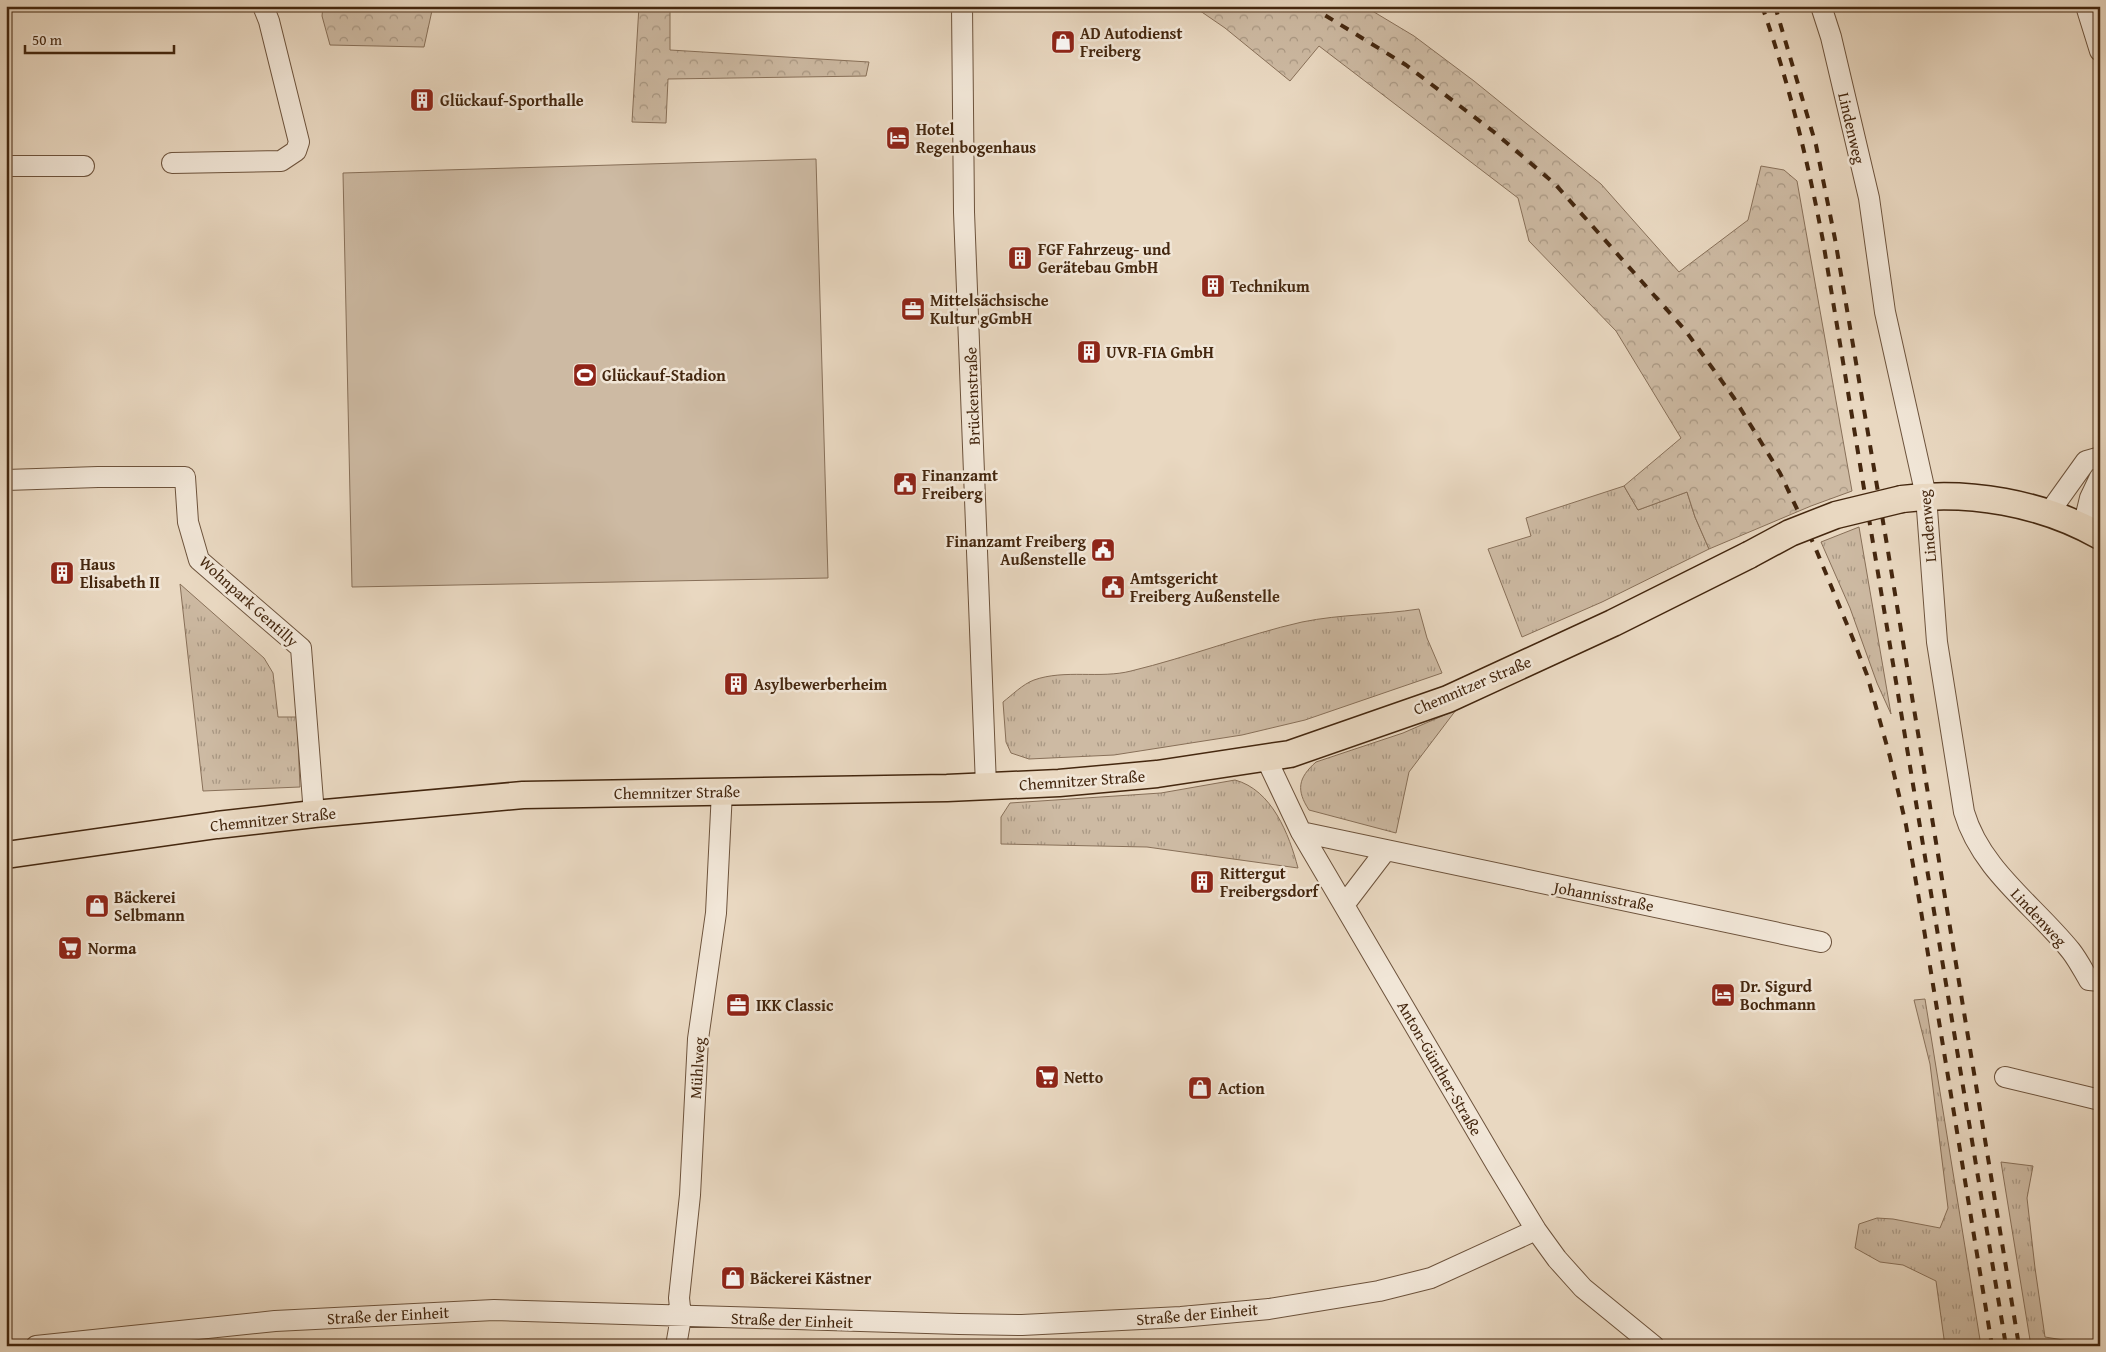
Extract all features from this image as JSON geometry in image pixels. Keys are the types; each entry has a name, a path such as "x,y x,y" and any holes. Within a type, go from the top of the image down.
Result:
{"main road":[{"name":"Chemnitzer Straße","path":"6,855 139,835 314,814 523,795 1059,783 1157,774 1266,758 1290,754 1448,699 1622,619 1790,533 1836,514 1914,498 1966,498 2013,504 2048,514 2091,531"}],"street":[{"path":"172,163 281,161 296,151 299,142 269,21 263,6"},
{"name":"Brückenstraße","path":"962,6 964,212 986,786"},
{"name":"Lindenweg","path":"1821,6 1831,37 1869,198 1885,312 1964,812 1968,826 1981,851 1994,868 2071,951 2094,980"},
{"path":"2086,6 2100,51"},
{"path":"6,166 84,166"},
{"path":"2048,514 2086,461 2100,457"},
{"name":"Wohnpark Gentilly","path":"6,480 185,477 188,522 198,560 301,648 314,814"},
{"path":"2091,531 2090,498 2100,477"},
{"name":"Anton-Günther-Straße","path":"1266,758 1301,832 1536,1230 1557,1259 1583,1288 1654,1346"},
{"name":"Mühlweg","path":"676,1346 681,1317 679,1298 690,1196 698,1040 716,913 722,791"},
{"name":"Johannisstraße","path":"1301,832 1821,942"},
{"path":"1344,904 1386,850"},
{"path":"2005,1077 2098,1093"},
{"name":"Straße der Einheit","path":"36,1346 275,1321 494,1310 660,1314 681,1317 1022,1325 1181,1317 1240,1312 1379,1291 1431,1278 1536,1230"}],"green space":[{"path":"323,6 433,6 424,47 330,45 322,16"},
{"path":"639,6 670,6 670,50 869,62 866,76 668,79 666,123 632,122"},
{"path":"1193,6 1364,6 1414,36 1474,81 1601,184 1679,272 1748,220 1761,166 1784,170 1797,181 1852,491 1811,506 1709,549 1695,517 1687,492 1638,510 1624,486 1681,438 1616,331 1529,241 1518,198 1319,46 1290,81 1225,28"},
{"name":"Glückauf-Stadion","path":"816,159 828,578 352,587 343,173"},
{"path":"1624,486 1638,510 1687,492 1695,517 1709,549 1602,602 1522,637 1488,549 1531,536 1526,518"},
{"path":"1859,527 1891,714 1877,683 1850,608 1821,542"},
{"path":"180,584 264,658 273,673 278,717 297,717 300,787 203,791"},
{"path":"1419,609 1427,638 1442,673 1305,720 1242,735 1114,755 1029,759 1011,753 1006,742 1003,702 1034,680 1058,675 1107,674 1131,671 1302,622 1331,617"},
{"path":"1456,710 1409,772 1396,833 1309,810 1302,796 1301,784 1305,773 1316,762 1403,733"},
{"path":"1235,780 1248,785 1269,803 1290,841 1298,868 1147,847 1001,844 1001,817 1010,803 1161,793"},
{"path":"1925,999 1981,1346 1945,1346 1936,1281 1903,1265 1880,1262 1855,1248 1859,1224 1877,1218 1893,1219 1940,1228 1948,1208 1930,1064 1914,1000"},
{"path":"2001,1162 2033,1166 2027,1198 2045,1337 2087,1344 2086,1346 2031,1346"}],"railway":[{"path":"1310,6 1406,65 1494,132 1555,184 1685,330 1734,398 1780,473 1815,547 1867,675 1890,757 1906,825 1920,905 1992,1346"},
{"path":"1762,6 1781,64 1797,123 1823,241 2006,1346"},
{"path":"1775,6 1816,145 1835,239 2019,1346"}],"place":[{"name":"AD Autodienst Freiberg","path":"1063,42"},
{"name":"Glückauf-Sporthalle","path":"422,100"},
{"name":"Hotel Regenbogenhaus","path":"898,138"},
{"name":"FGF Fahrzeug- und Gerätebau GmbH","path":"1020,258"},
{"name":"Technikum","path":"1213,286"},
{"name":"Mittelsächsische Kultur gGmbH","path":"913,309"},
{"name":"UVR-FIA GmbH","path":"1089,352"},
{"name":"Glückauf-Stadion","path":"585,375"},
{"name":"Finanzamt Freiberg","path":"905,484"},
{"name":"Finanzamt Freiberg Außenstelle","path":"1103,550"},
{"name":"Haus Elisabeth II","path":"62,573"},
{"name":"Amtsgericht Freiberg Außenstelle","path":"1113,587"},
{"name":"Asylbewerberheim","path":"736,684"},
{"name":"Rittergut Freibergsdorf","path":"1202,882"},
{"name":"Bäckerei Selbmann","path":"97,906"},
{"name":"Norma","path":"70,948"},
{"name":"Dr. Sigurd Bochmann","path":"1723,995"},
{"name":"IKK Classic","path":"738,1005"},
{"name":"Netto","path":"1047,1077"},
{"name":"Action","path":"1200,1088"},
{"name":"Bäckerei Kästner","path":"733,1278"}]}
